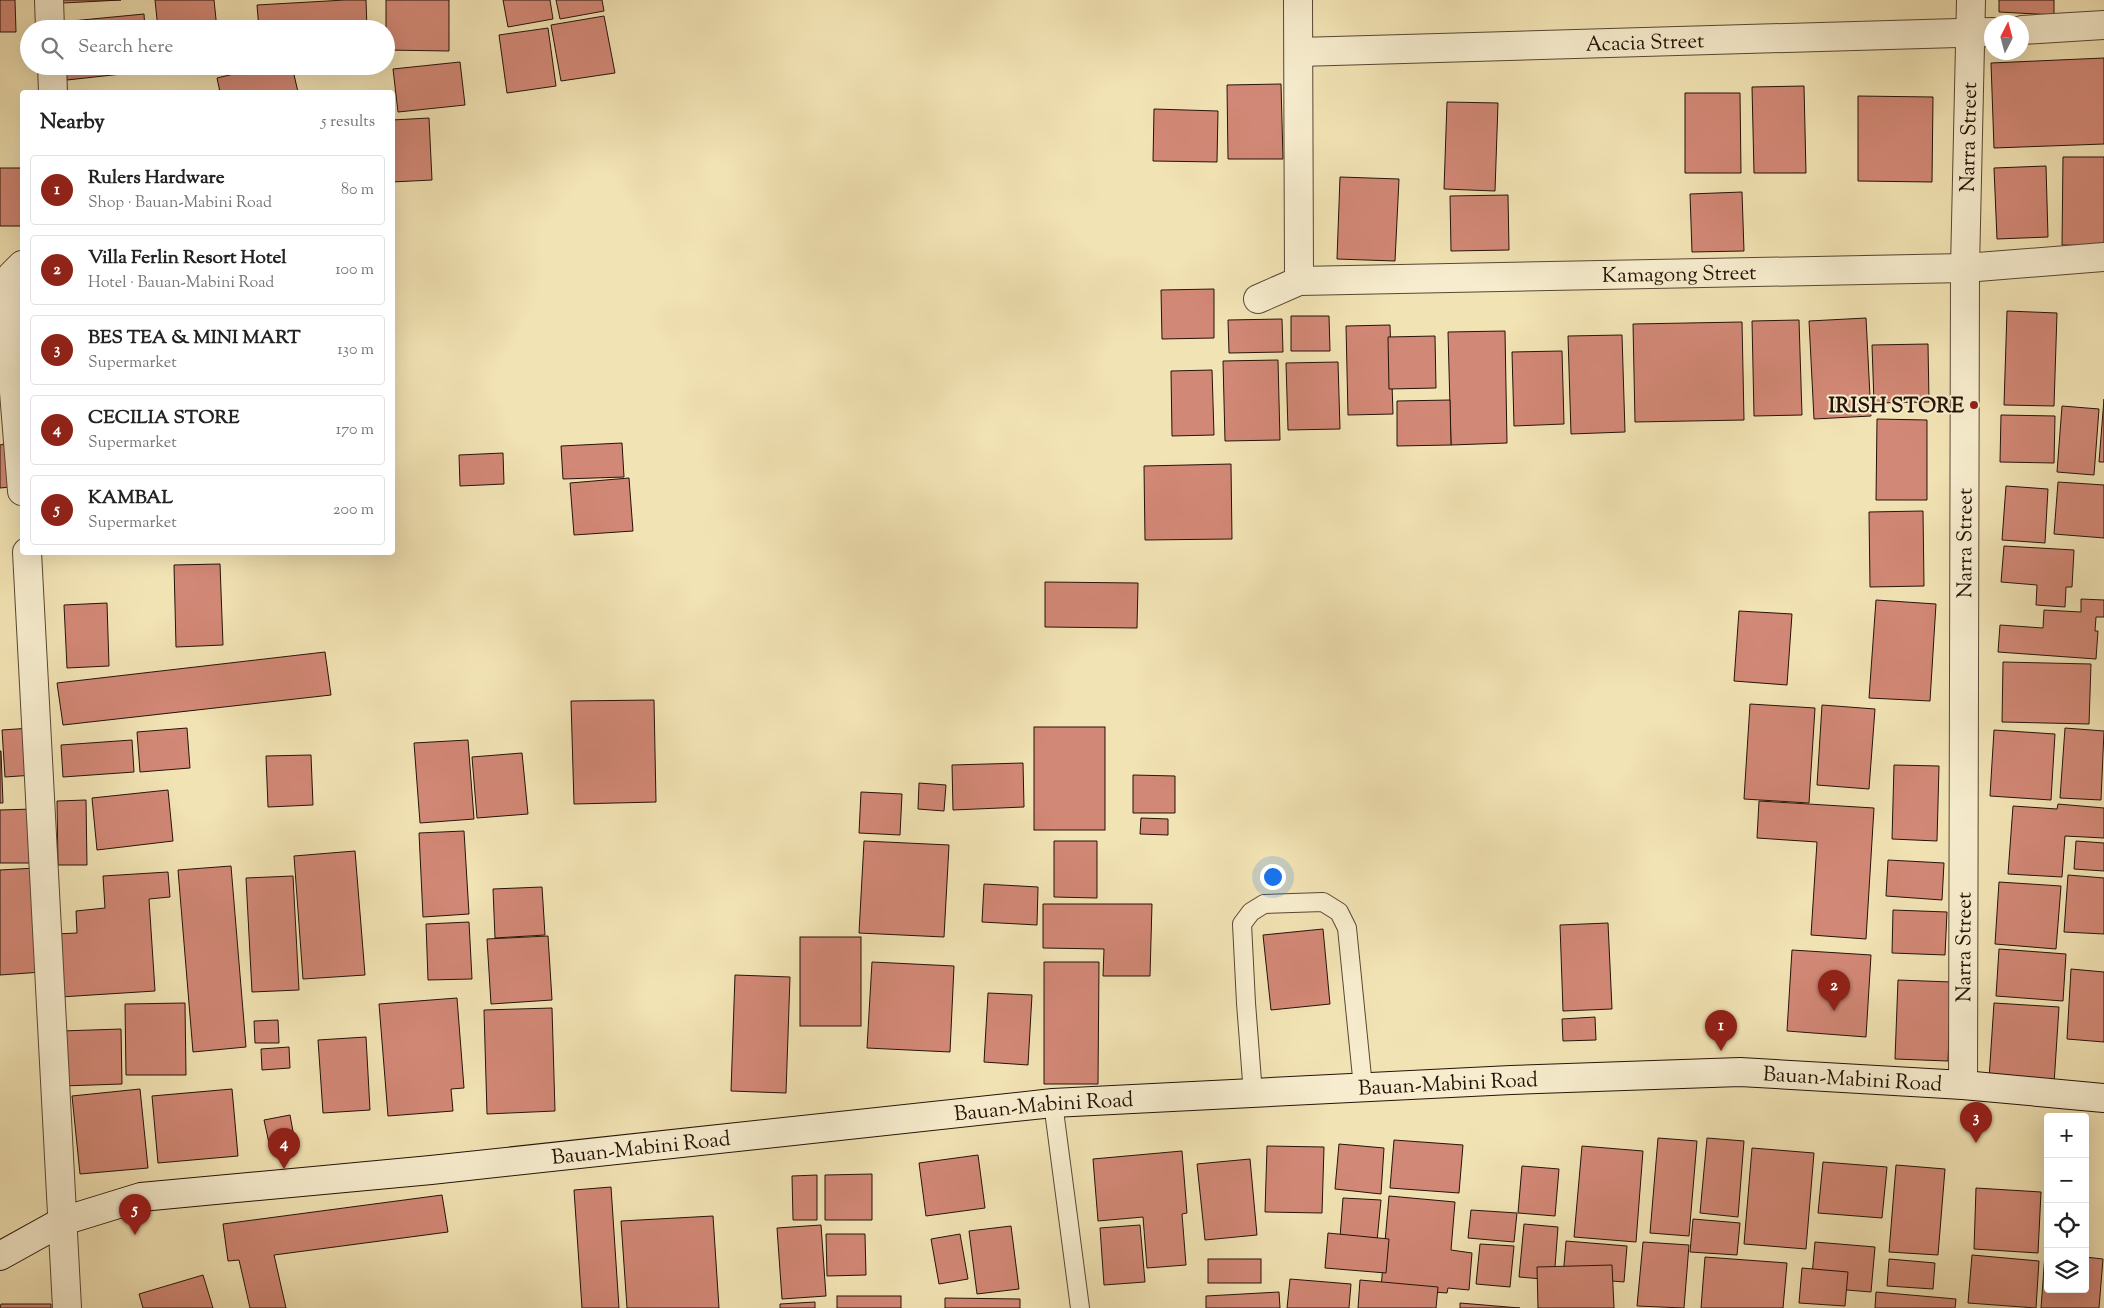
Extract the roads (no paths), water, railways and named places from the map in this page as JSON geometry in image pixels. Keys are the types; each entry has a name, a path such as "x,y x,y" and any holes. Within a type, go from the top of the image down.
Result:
{"street":[{"path":"49,0 50,20"},
{"path":"1298,0 1299,281"},
{"name":"Narra Street","path":"1962,1085 1965,268 1981,32 1971,0"},
{"path":"2029,30 2104,25"},
{"name":"Acacia Street","path":"1299,52 1981,32"},
{"path":"52,75 53,90"},
{"name":"Kamagong Street","path":"1258,299 1299,281 1965,268 2104,257"},
{"path":"20,267 12,275 9,330 20,466"},
{"path":"27,555 68,1308"},
{"name":"Bauan-Mabini Road","path":"0,1256 63,1221 141,1197 451,1168 1053,1103 1363,1087 1740,1072 1962,1085 2104,1098"}],"lane":[{"path":"1253,1094 1242,924 1251,912 1264,904 1323,902 1339,912 1347,928 1363,1087"},
{"path":"1053,1103 1080,1308"}],"place":[{"name":"IRISH STORE","path":"1974,405"},
{"name":"Villa Ferlin Resort Hotel","path":"1834,1011"},
{"name":"Rulers Hardware","path":"1721,1051"},
{"name":"BES TEA & MINI MART","path":"1976,1143"},
{"name":"CECILIA STORE","path":"284,1169"},
{"name":"KAMBAL","path":"135,1235"}]}
